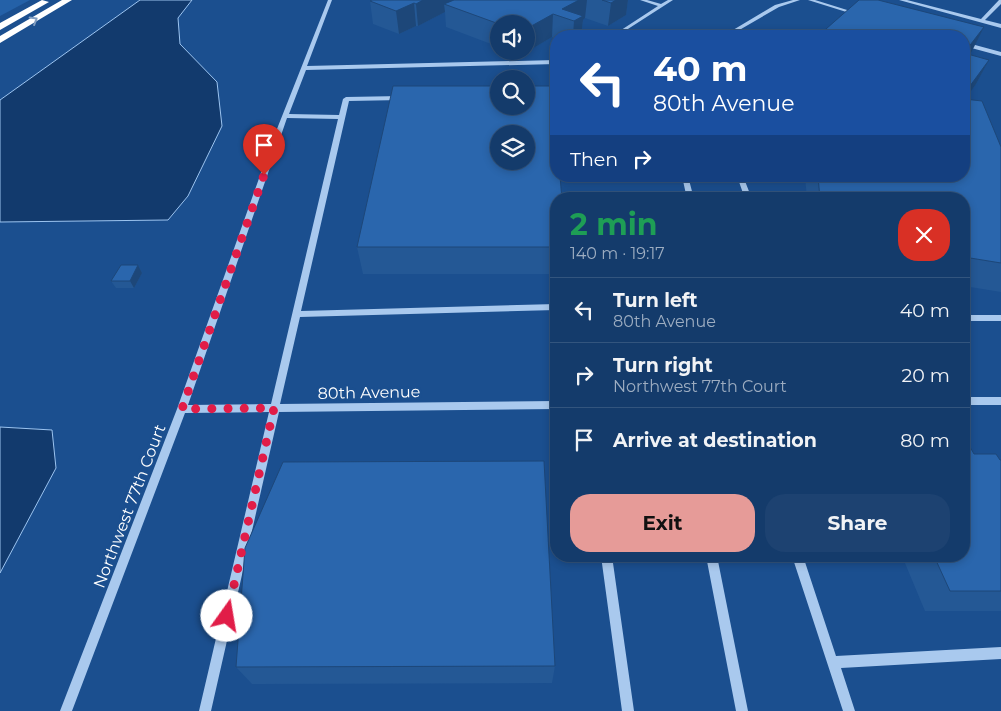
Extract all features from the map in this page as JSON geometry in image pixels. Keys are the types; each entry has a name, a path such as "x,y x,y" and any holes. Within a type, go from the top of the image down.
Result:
{"highway":[{"path":"0,27 48,0"},
{"path":"0,40 68,0"}],"street":[{"name":"Northwest 77th Court","path":"66,711 182,409 285,116 330,0"},
{"path":"642,0 662,6"},
{"path":"624,30 671,0"},
{"path":"736,30 777,6 798,0"},
{"path":"810,0 865,16"},
{"path":"901,0 1001,26"},
{"path":"982,21 1001,1"},
{"path":"970,46 1001,54"},
{"path":"304,68 550,62"},
{"path":"535,96 550,96"},
{"path":"285,116 342,117"},
{"path":"296,314 550,307"},
{"path":"970,318 1001,318"},
{"path":"970,400 1001,401"},
{"name":"80th Avenue","path":"182,409 550,405"},
{"path":"607,562 628,711"},
{"path":"712,562 742,711"},
{"path":"799,562 849,711"}],"lane":[{"path":"205,711 346,99 413,98"},
{"path":"832,662 1001,653"}],"shaded area":[{"path":"0,0 30,0 0,16"},
{"path":"140,0 192,0 178,18 180,44 217,82 222,126 188,196 168,220 0,222 0,100"},
{"path":"0,427 52,430 56,468 0,573"}],"building":[{"path":"423,0 396,11 370,1"},
{"path":"454,0 579,0 562,9 583,16 574,21 553,14 535,24 535,15 490,15 490,21 444,4"},
{"path":"602,0 616,0 611,3"},
{"path":"859,0 878,0 984,27 970,45 970,30 825,30"},
{"path":"970,55 989,60 970,86"},
{"path":"393,86 490,86 490,115 535,115 535,86 550,86 550,182 561,182 561,192 550,192 550,247 357,247"},
{"path":"970,100 982,101 1001,147 1001,263 970,258 970,192 819,192 819,182 970,182"},
{"path":"121,265 138,265 130,281 111,281"},
{"path":"970,447 974,454 996,454 1001,460 1001,591 950,591 937,562 970,562"},
{"path":"544,461 555,666 236,667 245,548 283,462"}],"route":[{"path":"227,616 274,408 182,409 264,175"}]}
